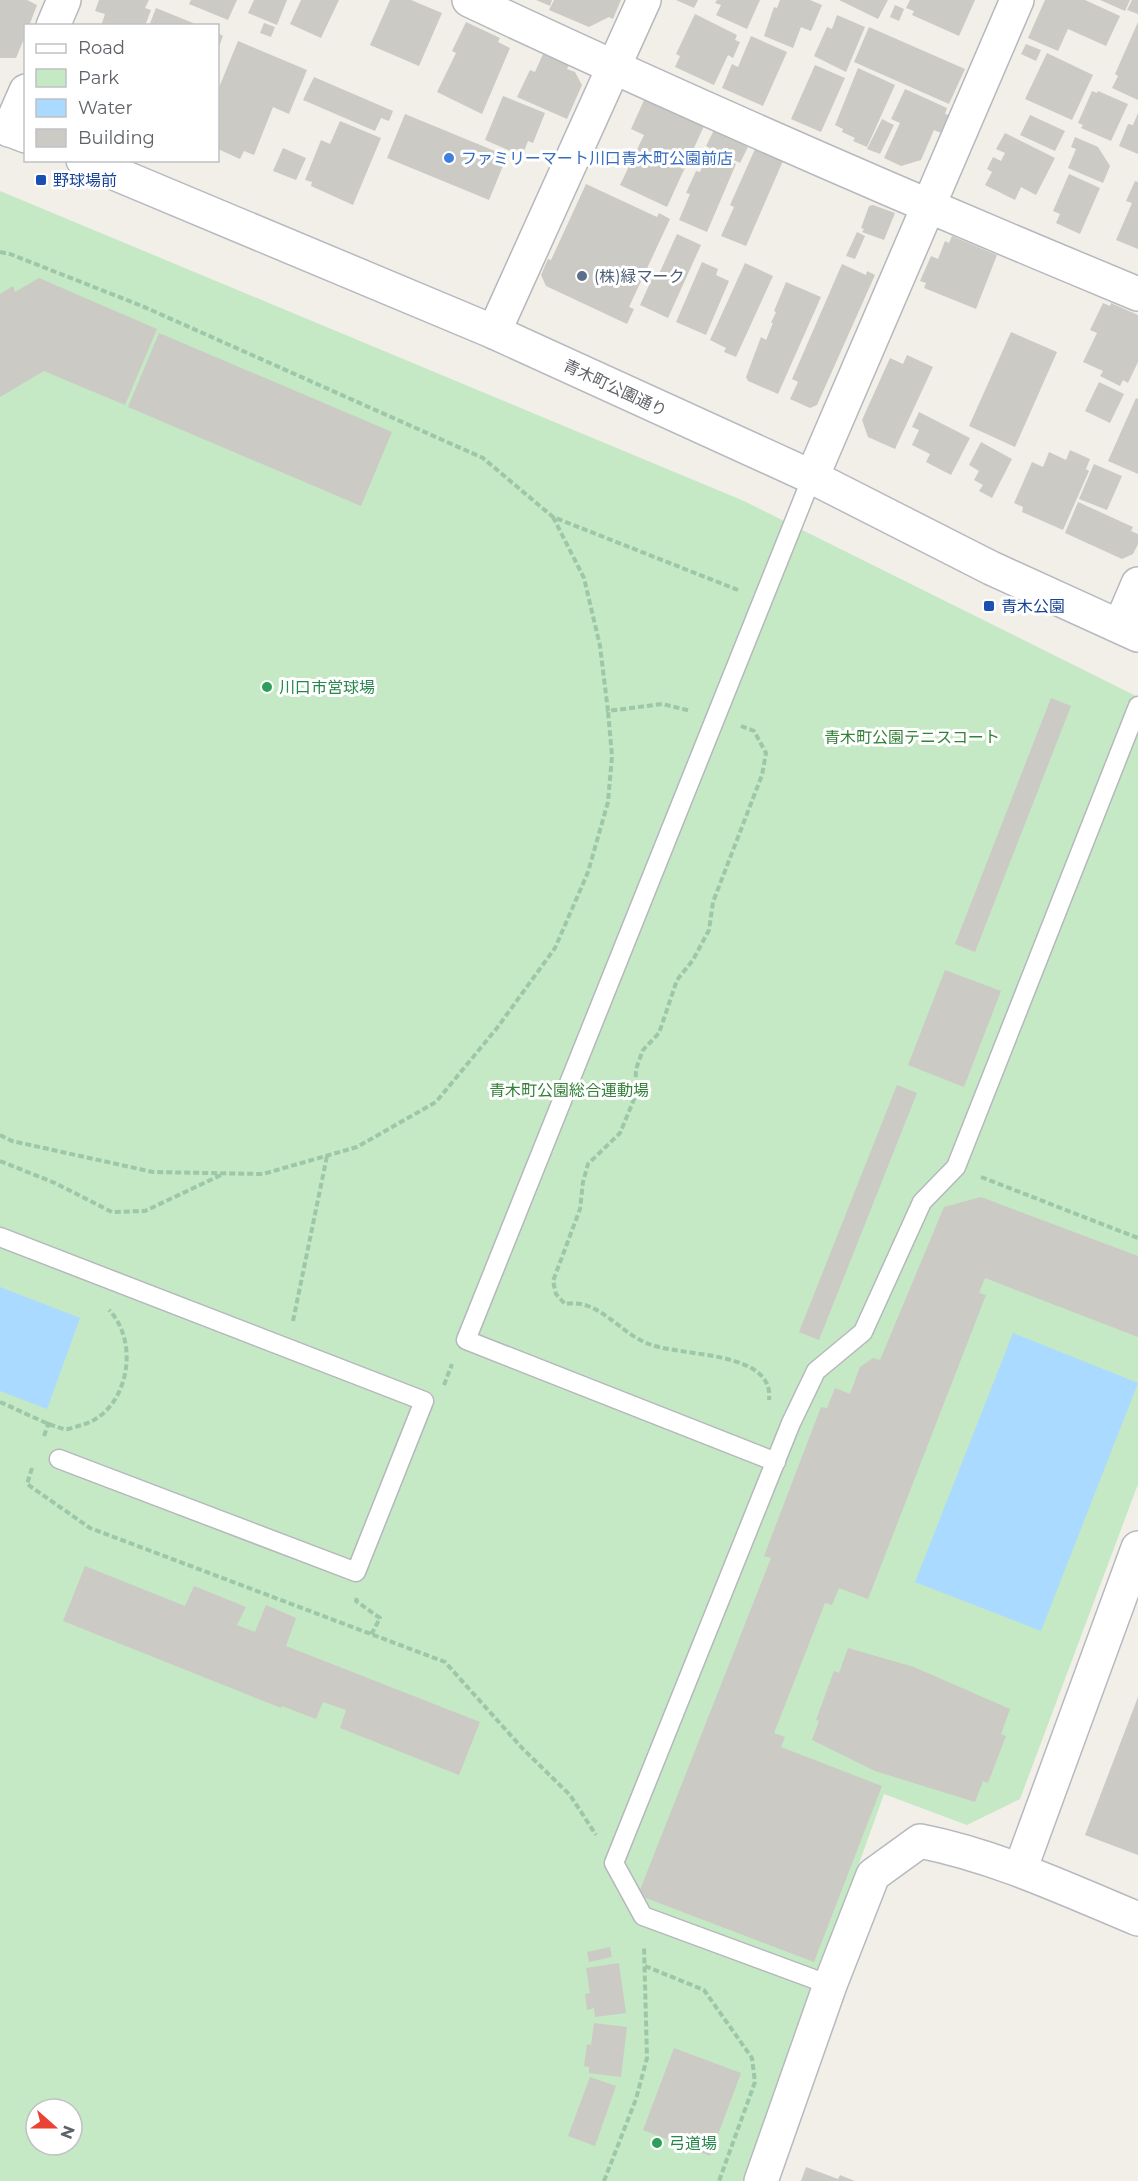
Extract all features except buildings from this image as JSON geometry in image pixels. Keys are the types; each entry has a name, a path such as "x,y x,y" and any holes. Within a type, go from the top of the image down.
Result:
{"street":[{"path":"54,24 64,0"},
{"path":"469,0 613,68 927,206 1138,294"},
{"path":"494,332 644,0"},
{"path":"812,477 1017,0"},
{"path":"12,131 24,97"},
{"name":"青木町公園通り","path":"88,162 494,332 812,477 991,568 1129,630"},
{"path":"1129,630 1138,584"},
{"path":"1020,1870 1138,1548"},
{"path":"761,2181 830,1985 873,1875 920,1841 963,1850 1020,1870 1138,1919"}],"lane":[{"path":"777,1462 466,1340 812,477"},
{"path":"830,1985 643,1916 614,1863 791,1423 816,1371 863,1332 922,1202 956,1167 1138,706"},
{"path":"0,1237 424,1401 356,1572 59,1460"}],"path":[{"path":"0,252 142,306 483,458 553,517 763,600"},
{"path":"0,1135 12,1141 153,1172 263,1174 357,1147 436,1102 497,1028 555,948 588,872 608,802 612,756 600,646 584,578 553,517"},
{"path":"608,711 662,704 716,716 754,731 766,753 762,775 713,902 709,930 693,960 677,980 659,1033 644,1050 636,1069 634,1097 620,1133 588,1164 580,1209 554,1281 556,1294 565,1304 578,1301 590,1305 632,1336 650,1345 724,1359 755,1368 771,1388 769,1405 791,1423"},
{"path":"288,1348 327,1156"},
{"path":"0,1161 55,1183 112,1212 145,1211 223,1173"},
{"path":"956,1167 1138,1238"},
{"path":"0,1402 66,1429 92,1422 116,1399 129,1364 123,1331 103,1304"},
{"path":"27,1484 90,1528 445,1662 523,1749 570,1795 614,1863"},
{"path":"604,2181 636,2099 647,2058 643,1916"},
{"path":"645,1965 704,1990 752,2058 754,2082 719,2181"}],"green space":[{"name":"青木町公園総合運動場","path":"0,191 744,501 1138,697 1138,1484 1020,1799 967,1825 884,1794 745,2181 0,2181"}],"water":[{"path":"0,1287 80,1318 47,1409 0,1391"},
{"path":"1013,1333 1138,1383 1041,1631 915,1582"}],"place":[{"name":"ファミリーマート川口青木町公園前店","path":"449,158"},
{"name":"野球場前","path":"41,180"},
{"name":"(株)緑マーク","path":"582,276"},
{"name":"青木公園","path":"989,606"},
{"name":"川口市営球場","path":"267,687"},
{"name":"弓道場","path":"657,2143"}],"park label":[{"name":"青木町公園テニスコート","path":"912,737"}]}
